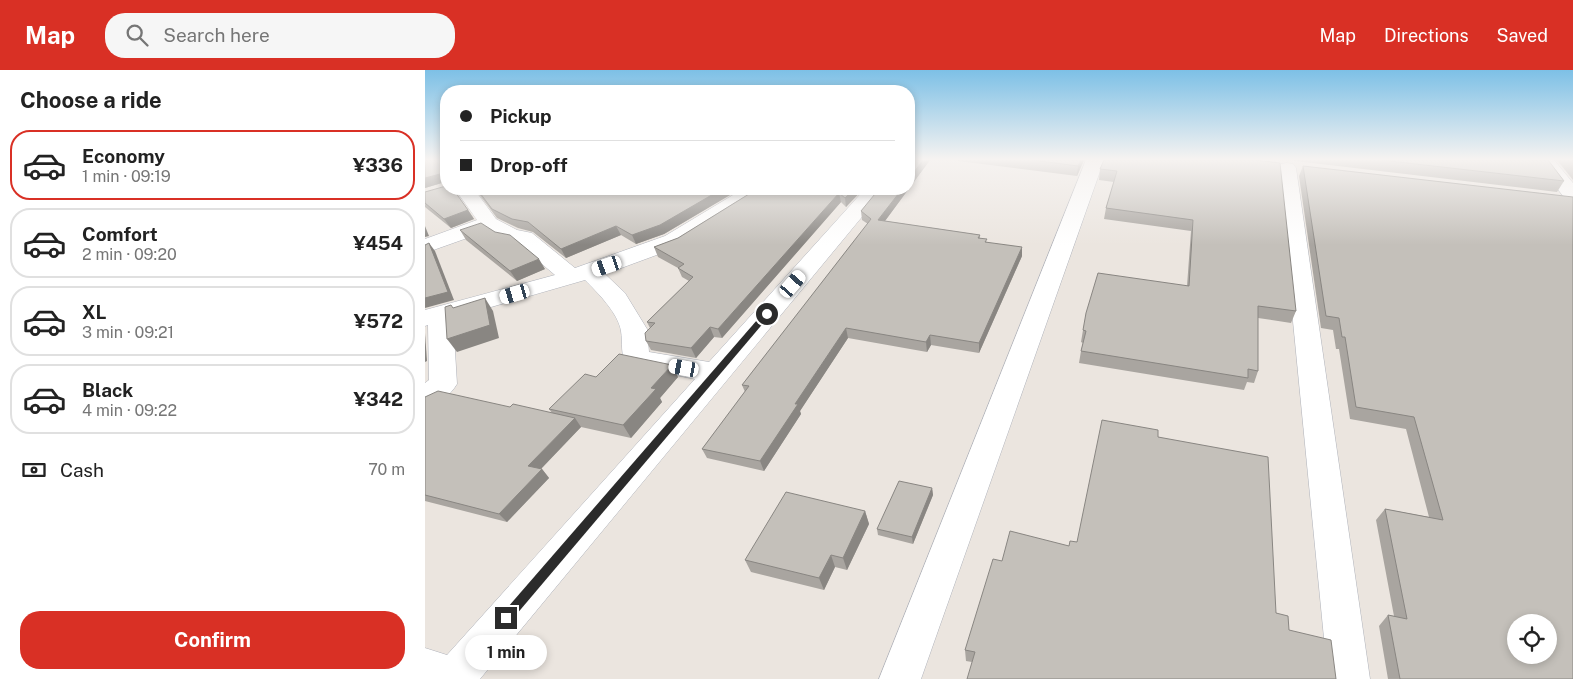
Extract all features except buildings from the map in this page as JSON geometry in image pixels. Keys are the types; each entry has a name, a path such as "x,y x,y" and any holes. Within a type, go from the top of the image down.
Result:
{"street":[{"path":"900,679 1084,188"},
{"path":"1290,188 1349,679"},
{"path":"468,195 489,223 510,235 524,238 616,298 634,329 636,359 716,374"},
{"path":"425,398 443,384 432,316 581,274 673,241 746,195"},
{"path":"448,676 716,374 870,195"},
{"path":"1553,198 1573,200"},
{"path":"425,246 489,223"}],"route":[{"path":"506,618 767,314"}]}
